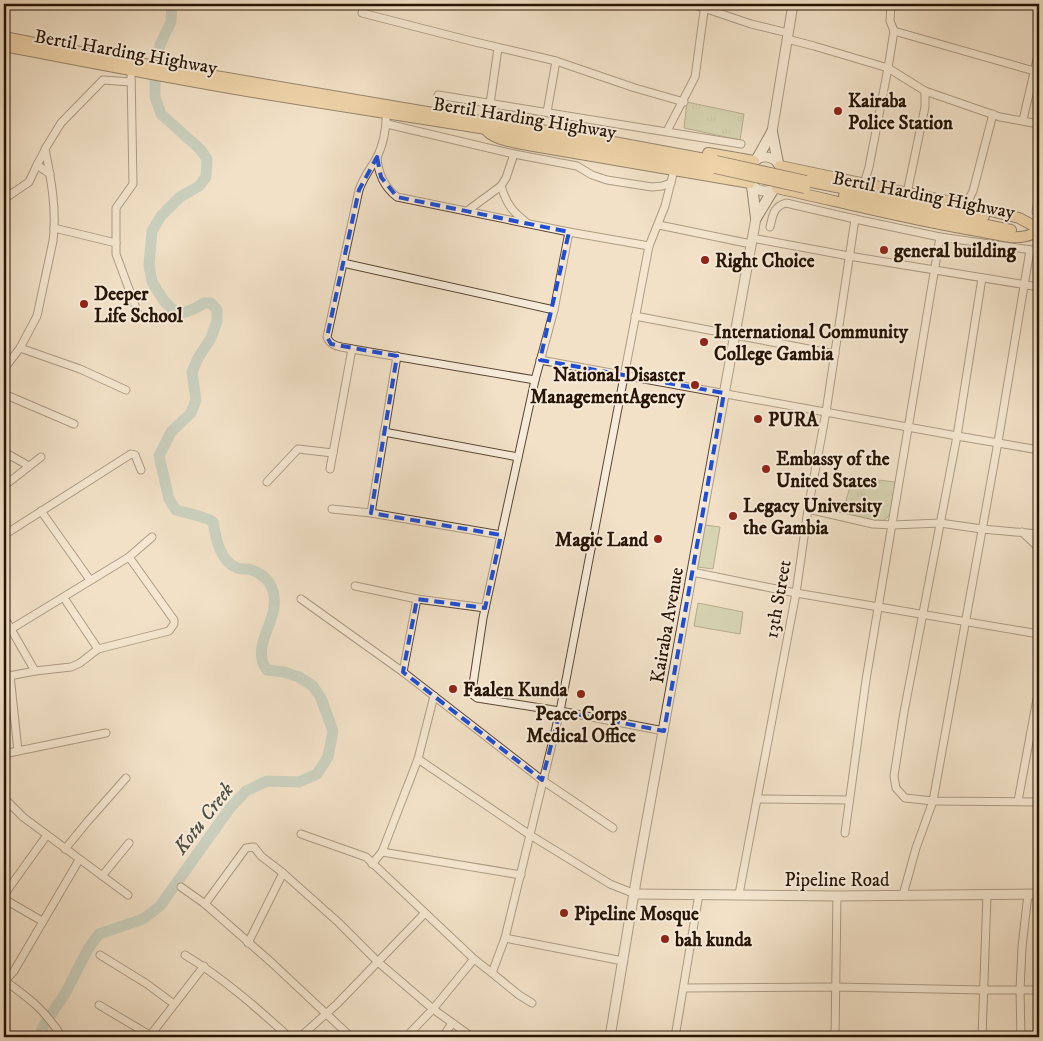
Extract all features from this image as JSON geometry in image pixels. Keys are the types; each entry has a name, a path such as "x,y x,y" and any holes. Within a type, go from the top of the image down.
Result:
{"main road":[{"name":"Bertil Harding Highway","path":"4,37 143,68 386,113 485,125"},
{"name":"Bertil Harding Highway","path":"4,46 131,71 143,68"},
{"name":"Bertil Harding Highway","path":"160,71 485,125 664,158 855,199 1036,231"},
{"path":"756,218 751,184 522,144 492,136 485,125 502,120 523,121 755,160 772,132"},
{"path":"756,218 775,189 961,228 1016,237 1026,237 1036,231 1019,218 779,165 772,132"}],"street":[{"path":"366,4 362,13 556,61 635,88 684,102"},
{"path":"692,4 705,6 814,46 888,68 925,91 992,114 1039,124"},
{"path":"772,132 793,4"},
{"path":"864,184 894,32 890,21 890,4"},
{"path":"667,131 684,102 695,77 705,6"},
{"path":"894,32 1034,71"},
{"path":"490,104 498,48"},
{"path":"1023,120 1039,51"},
{"path":"547,112 556,61"},
{"path":"131,71 133,184 116,208 116,254 139,316"},
{"path":"4,199 28,182 61,122 100,82 103,80 131,82"},
{"path":"907,193 925,107 925,91"},
{"path":"438,95 741,144"},
{"path":"386,113 386,124 377,157 363,179 359,190 327,337 331,344 352,349 535,380"},
{"path":"966,205 973,191 992,114"},
{"path":"386,124 514,154 576,166 592,175 607,180 652,186 662,186 671,183"},
{"path":"4,369 20,348 37,316 53,241 54,228 50,174 46,149"},
{"path":"466,212 501,186 506,178 514,154"},
{"path":"377,157 381,177 396,197 568,232 649,246"},
{"path":"768,157 779,165 782,178 775,189 762,192 751,184 748,171 755,160 768,157"},
{"path":"37,165 50,174"},
{"path":"492,973 505,938 560,711 649,246 659,225 674,170"},
{"path":"501,186 506,203 528,224"},
{"path":"1039,194 1036,212 1039,212"},
{"path":"770,227 775,209 786,202 855,219 940,236 1039,251"},
{"name":"Kairaba Avenue","path":"610,1037 756,218"},
{"name":"13th Street","path":"739,894 796,593 855,219"},
{"path":"659,225 1039,287"},
{"path":"54,228 116,243"},
{"path":"568,232 554,310 535,380 485,608 472,692 477,698 560,711 664,731"},
{"path":"845,834 866,680 940,236"},
{"path":"902,895 933,801 998,442 1030,250"},
{"path":"343,262 554,310"},
{"path":"982,278 957,436 904,712 894,776 896,788 905,798 933,801 1039,802"},
{"path":"635,316 835,354"},
{"path":"20,348 80,369 126,390"},
{"path":"330,469 352,349"},
{"path":"370,513 397,356"},
{"path":"540,360 1039,450"},
{"path":"4,394 74,424"},
{"path":"384,432 518,457"},
{"path":"267,482 298,449 333,453"},
{"path":"4,452 29,466"},
{"path":"4,535 131,454 135,455 141,470"},
{"path":"4,486 41,457"},
{"path":"808,508 873,524 940,523 1039,534"},
{"path":"332,510 370,513 501,535"},
{"path":"41,511 90,580"},
{"path":"1022,532 1039,548"},
{"path":"10,629 129,557 152,537"},
{"path":"18,751 7,676 70,667 80,663 98,649 169,630 174,624 174,620 129,557"},
{"path":"692,572 879,608 1039,634"},
{"path":"355,586 417,599 485,608"},
{"path":"301,599 403,672 542,780 612,828"},
{"path":"403,672 417,599"},
{"path":"66,601 98,649"},
{"path":"4,617 35,671"},
{"path":"1018,801 1039,688"},
{"path":"372,864 382,852 418,759 434,696"},
{"path":"4,754 106,733"},
{"path":"418,759 530,835 610,884 634,894"},
{"path":"65,849 126,778"},
{"path":"4,798 23,817 128,895"},
{"path":"757,799 849,800"},
{"path":"301,834 362,855 474,958 514,992 532,1003"},
{"path":"42,921 4,897 47,835"},
{"path":"102,876 129,843"},
{"path":"205,904 246,848 254,847 261,856 338,922 378,962 433,1009 472,1037"},
{"path":"382,852 520,875"},
{"path":"62,1037 53,1022 32,1000 4,981 14,971 79,860"},
{"path":"248,943 283,873"},
{"path":"181,887 205,904 327,1013 351,1037"},
{"name":"Pipeline Road","path":"634,894 838,896 1039,894"},
{"path":"675,1037 698,894"},
{"path":"1021,1037 1020,990 1022,947 1028,894"},
{"path":"982,1037 987,895"},
{"path":"835,1037 838,896"},
{"path":"300,1037 327,1013 425,913"},
{"path":"505,938 623,961"},
{"path":"100,955 147,984 174,1004"},
{"path":"185,955 204,966 242,995 289,1037"},
{"path":"406,1037 433,1009 474,958"},
{"path":"99,1005 150,1037 204,966"},
{"path":"684,988 836,987 1039,990"},
{"path":"443,1037 452,1023"}],"highlighted area":[{"path":"377,157 381,177 397,197 569,232 540,360 724,393 664,731 560,711 542,780 403,672 417,599 485,608 501,535 371,513 397,356 331,344 327,337 359,190"}],"green space":[{"path":"687,102 744,114 740,140 684,128"},
{"path":"853,477 895,482 890,513 887,518 876,522 842,514"},
{"path":"705,525 720,527 713,569 698,567"},
{"path":"698,603 743,612 740,634 694,626"}],"waterway":[{"name":"Kotu Creek","path":"39,1037 44,1025 66,992 88,949 99,934 143,919 160,906 230,808 246,791 267,781 299,782 317,774 328,757 333,731 321,698 313,686 299,677 284,672 267,670 263,663 263,641 273,614 274,604 274,594 270,584 258,573 248,569 237,568 226,560 219,548 213,522 200,516 176,510 169,499 159,456 171,432 191,413 196,400 192,372 198,358 211,338 217,321 217,310 211,303 204,303 183,313 174,311 164,301 152,282 149,265 152,231 161,216 180,197 199,186 206,177 207,159 200,149 161,114 155,97 155,79 160,45 171,22 172,4"}],"place":[{"name":"Kairaba Police Station","path":"838,111"},
{"name":"general building","path":"884,250"},
{"name":"Right Choice","path":"705,260"},
{"name":"Deeper Life School","path":"84,304"},
{"name":"International Community College Gambia","path":"704,342"},
{"name":"National Disaster ManagementAgency","path":"695,385"},
{"name":"PURA","path":"758,419"},
{"name":"Embassy of the United States","path":"766,469"},
{"name":"Legacy University the Gambia","path":"733,516"},
{"name":"Magic Land","path":"658,539"},
{"name":"Faalen Kunda","path":"453,689"},
{"name":"Peace Corps Medical Office","path":"581,694"},
{"name":"Pipeline Mosque","path":"564,913"},
{"name":"bah kunda","path":"665,939"}]}
